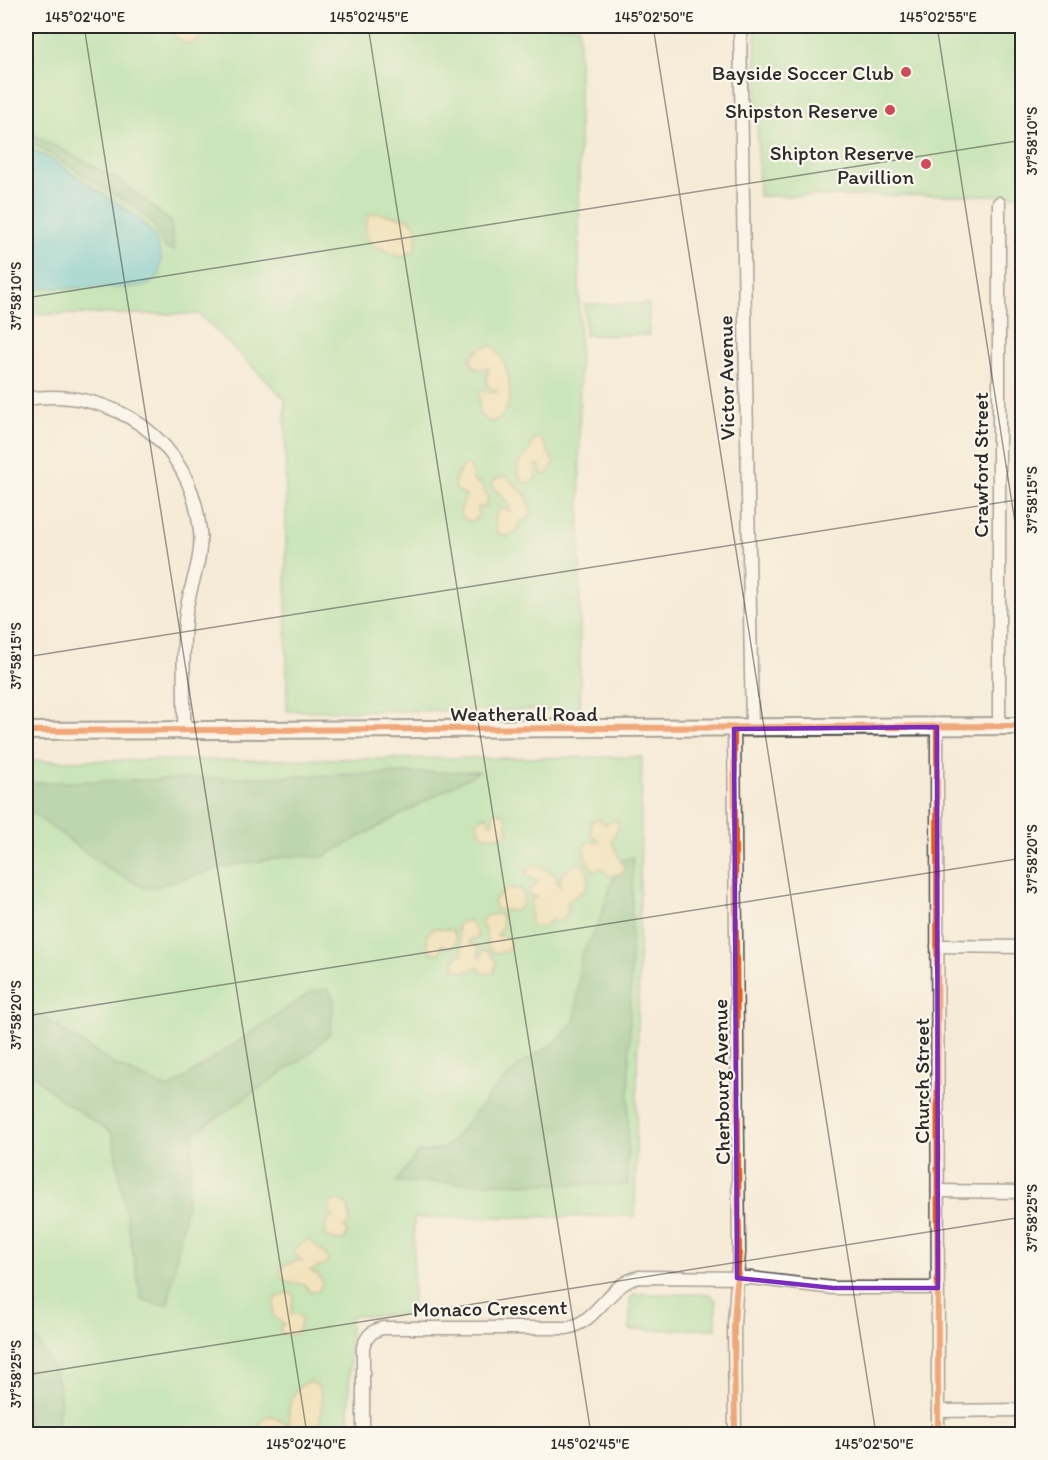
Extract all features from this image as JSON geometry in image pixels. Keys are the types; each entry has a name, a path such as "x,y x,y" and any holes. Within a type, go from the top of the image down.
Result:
{"street":[{"name":"Victor Avenue","path":"740,26 752,729"},
{"name":"Crawford Street","path":"999,203 999,726"},
{"path":"26,399 71,397 93,400 113,408 153,435 172,456 187,480 197,512 200,546 197,574 186,613 184,731"},
{"name":"Weatherall Road","path":"26,731 1023,726"},
{"name":"Church Street","path":"937,727 938,1434"},
{"name":"Cherbourg Avenue","path":"734,729 737,1278 734,1324 735,1434"},
{"path":"937,946 1023,947"},
{"path":"938,1191 1023,1192"},
{"name":"Monaco Crescent","path":"363,1434 363,1347 373,1330 383,1328 567,1328 584,1321 628,1280 639,1277 737,1278 833,1288 938,1288"},
{"path":"938,1411 1023,1410"}],"highlighted area":[{"path":"937,727 938,1288 833,1288 737,1278 734,729"}],"green space":[{"path":"26,26 579,26 580,710 287,711 285,399 199,314 26,314"},
{"name":"Shipston Reserve","path":"755,26 1022,26 1022,195 759,196"},
{"path":"26,131 121,181 171,222 174,251 165,248 152,223 138,209 26,139"},
{"path":"585,304 649,304 649,335 585,335"},
{"path":"642,757 635,1216 414,1218 413,1315 350,1316 349,1434 26,1434 26,761"},
{"path":"480,771 323,857 291,856 224,867 147,889 107,868 26,808 26,783"},
{"path":"633,857 627,1185 396,1182 417,1153 446,1148 495,1089 522,1063 555,1043 575,1020 581,955 597,927 619,861"},
{"path":"328,989 334,999 330,1033 308,1055 194,1133 187,1202 168,1304 158,1305 141,1299 112,1133 61,1100 26,1068 26,1014 37,1013 115,1065 168,1089 311,992"},
{"path":"634,1294 710,1294 716,1301 716,1329 630,1330 630,1299"},
{"path":"26,1322 50,1362 59,1387 59,1416 54,1434 26,1434"}],"sand":[{"path":"172,26 205,26 205,28 197,41 185,44 171,33"},
{"path":"377,213 410,219 418,229 415,250 403,257 373,246 366,235 365,228 369,215"},
{"path":"492,346 504,363 510,387 506,410 500,418 490,422 480,415 479,391 495,393 497,390 490,389 486,380 489,368 477,369 470,361 478,350"},
{"path":"541,438 554,463 547,475 542,474 539,465 536,465 536,479 526,484 518,475 518,464 528,453 534,439"},
{"path":"465,464 471,468 473,480 481,485 488,498 485,507 478,507 479,515 475,520 469,521 462,517 460,511 466,496 456,489 454,480"},
{"path":"506,476 527,497 531,514 527,519 519,522 517,531 508,537 497,533 495,518 500,508 510,511 511,506 491,485 496,479"},
{"path":"498,812 506,816 508,833 498,837 482,835 476,822 487,815 490,823 494,823 492,813"},
{"path":"598,819 605,824 618,820 618,827 612,841 625,872 610,876 603,869 593,870 585,858 584,847 587,842 598,842 599,840 592,836 591,821"},
{"path":"578,863 584,865 589,875 586,889 568,901 567,914 561,921 551,920 545,926 533,926 530,919 530,901 536,897 529,895 528,891 539,882 527,876 527,869 536,865 556,875 560,886 562,874"},
{"path":"508,888 521,889 524,897 522,906 515,911 495,909 493,901"},
{"path":"487,915 502,916 502,927 497,935 499,937 504,935 510,942 508,951 496,953 487,947 486,931 480,923"},
{"path":"462,921 470,921 479,937 470,939 469,943 478,947 478,957 481,957 483,950 490,953 496,963 494,973 484,974 477,967 466,972 454,969 455,957 463,954 457,927"},
{"path":"433,928 453,930 456,939 454,947 446,947 442,944 440,952 433,953 428,949 427,935"},
{"path":"330,1202 344,1202 349,1208 350,1222 344,1228 348,1232 343,1241 325,1236 326,1223 334,1216 329,1214"},
{"path":"308,1239 325,1254 328,1260 325,1265 310,1270 314,1274 317,1273 322,1281 319,1291 310,1292 304,1284 290,1283 281,1277 280,1270 284,1265 302,1260 295,1255 295,1249"},
{"path":"288,1292 294,1295 291,1315 299,1314 302,1320 296,1334 284,1335 279,1329 284,1324 273,1316 275,1298"},
{"path":"310,1382 318,1386 322,1398 320,1424 311,1430 312,1434 259,1434 261,1422 265,1417 272,1416 290,1426 291,1399 298,1388"}],"water":[{"path":"26,147 49,158 138,217 156,238 161,259 160,274 149,285 126,288 26,288"}],"cycle path":[{"path":"26,731 1022,726"},
{"path":"937,727 938,1434"},
{"path":"734,729 739,1252 734,1324 735,1434"}],"place":[{"name":"Bayside Soccer Club","path":"906,72"},
{"name":"Shipston Reserve","path":"890,110"},
{"name":"Shipton Reserve Pavillion","path":"926,164"}]}
